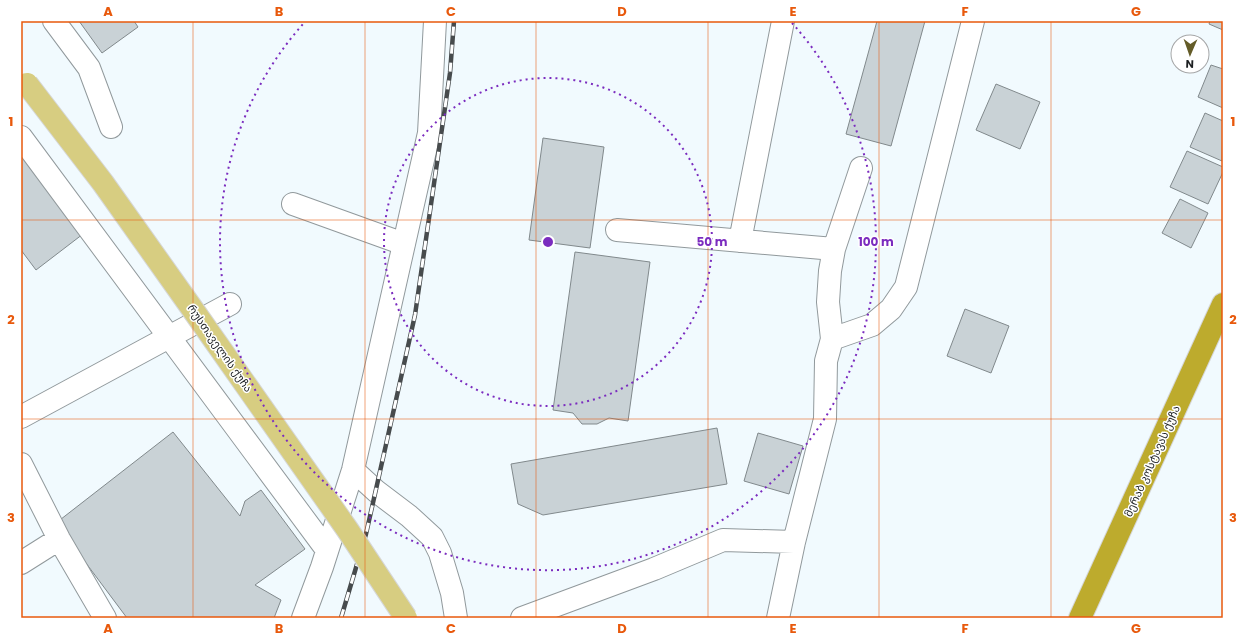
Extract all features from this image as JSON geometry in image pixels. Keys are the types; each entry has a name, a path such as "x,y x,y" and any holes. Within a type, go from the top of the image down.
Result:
{"highway":[{"name":"მერაბ კოსტავას ქუჩა","path":"1080,618 1223,304"}],"main road":[{"name":"რუსთაველის ქუჩა","path":"27,84 103,183 192,307 347,529 406,618"}],"street":[{"path":"54,21 89,68 111,127"},
{"path":"303,618 322,567 353,470 430,133 435,21"},
{"path":"740,241 783,21"},
{"path":"832,339 872,325 890,309 906,287 973,21"},
{"path":"21,137 327,550"},
{"path":"778,618 794,542 826,419 826,361 832,339 828,302 830,271 834,249 861,168"},
{"path":"293,204 404,244"},
{"path":"617,230 834,249"},
{"path":"21,417 230,304"},
{"path":"21,464 59,539 105,618"},
{"path":"353,470 432,537 440,554 450,586 456,618"},
{"path":"21,562 59,539"},
{"path":"522,618 654,569 723,540 794,542"}],"building":[{"path":"79,21 134,21 138,27 102,53"},
{"path":"877,21 925,21 891,146 846,134"},
{"path":"1210,21 1223,21 1223,30 1209,24"},
{"path":"1211,65 1223,69 1223,108 1198,97 1207,74 1210,74"},
{"path":"996,84 1040,102 1020,149 976,130"},
{"path":"1205,113 1223,121 1222,161 1190,147"},
{"path":"543,138 604,147 590,248 529,240"},
{"path":"1187,151 1223,167 1223,172 1208,204 1170,187"},
{"path":"21,153 83,234 36,270 21,250"},
{"path":"1180,199 1208,213 1191,248 1162,233"},
{"path":"575,252 650,262 628,421 609,418 597,424 582,424 573,413 553,410"},
{"path":"965,309 1009,326 991,373 947,356"},
{"path":"717,428 727,484 543,515 518,504 511,464"},
{"path":"173,432 240,516 245,501 261,490 305,549 255,585 281,600 274,618 127,618 56,523"},
{"path":"758,433 803,446 789,494 744,481"}],"railway":[{"path":"341,618 366,534 415,315 450,73 454,21"}]}
